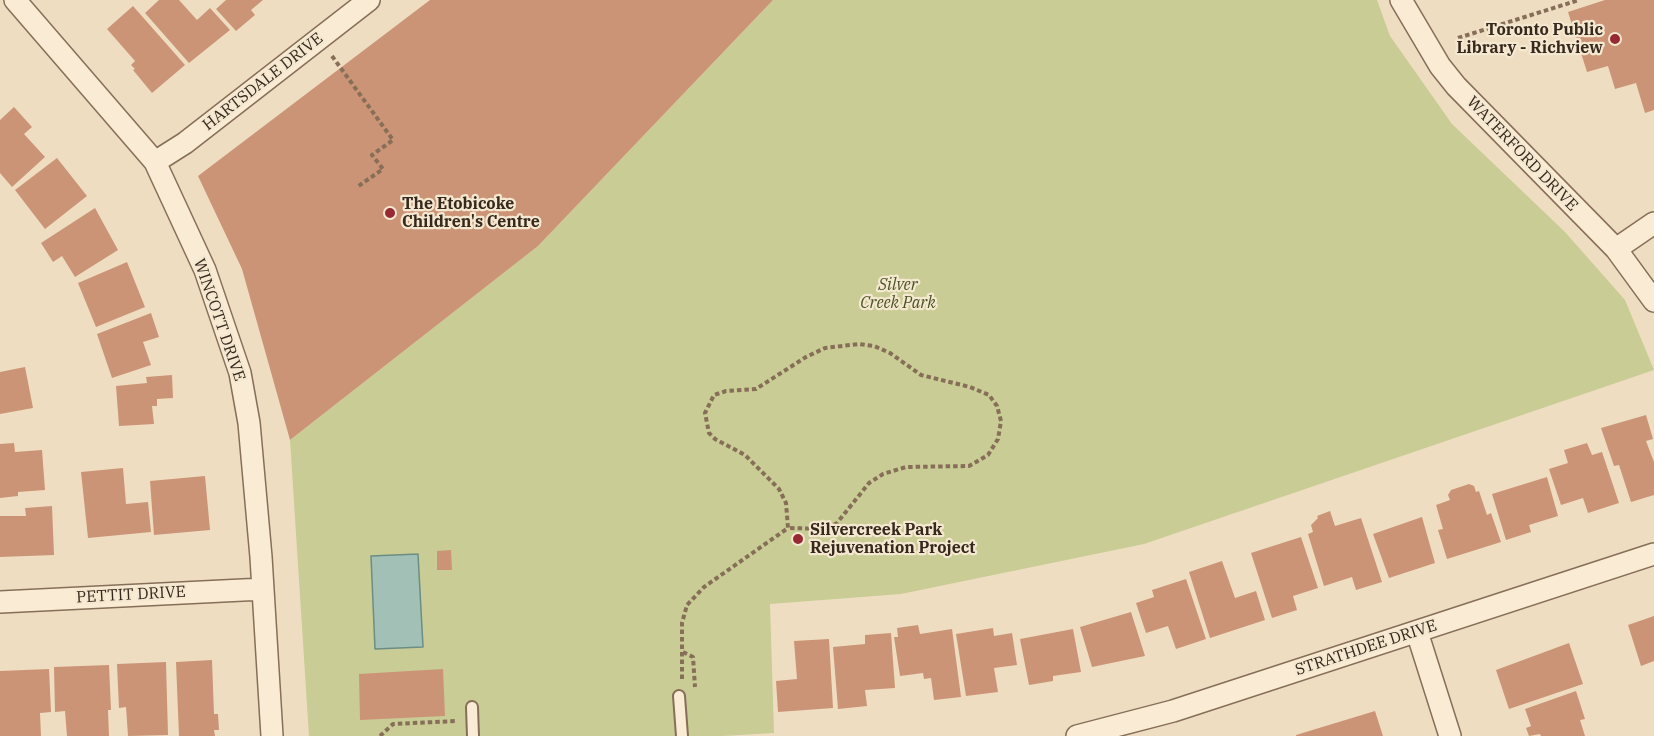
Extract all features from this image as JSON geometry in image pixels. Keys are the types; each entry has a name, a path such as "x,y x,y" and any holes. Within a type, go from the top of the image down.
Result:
{"street":[{"name":"WINCOTT DRIVE","path":"15,0 155,162 205,270 240,373 249,423 272,736"},
{"name":"HARTSDALE DRIVE","path":"155,162 185,143 369,0"},
{"name":"WATERFORD DRIVE","path":"1401,0 1440,66 1456,86 1616,249 1654,301"},
{"path":"1616,249 1654,223"},
{"name":"STRATHDEE DRIVE","path":"1088,735 1173,711 1654,554"},
{"name":"PETTIT DRIVE","path":"0,602 262,589"},
{"path":"1417,632 1450,736"}],"lane":[{"path":"679,696 682,736"},
{"path":"472,707 473,736"}],"path":[{"path":"1458,38 1579,0"},
{"path":"319,39 393,140 372,155 383,169 357,188"},
{"path":"679,696 684,671 682,623 687,605 704,586 788,528 826,529 837,523 869,483 883,474 906,467 969,466 988,455 998,439 1001,421 998,406 989,395 970,387 921,375 890,353 874,346 858,344 843,344 816,352 756,389 726,391 714,396 705,413 709,433 715,439 745,455 779,489 786,503 788,528"},
{"path":"380,736 393,724 473,720"}],"green space":[{"name":"Silver Creek Park","path":"773,0 1377,0 1390,36 1452,124 1565,232 1625,300 1654,370 1144,544 901,594 770,604 774,733 722,736 309,736 290,440 538,246"}],"water":[{"path":"418,554 423,647 375,649 371,556"}],"building":[{"path":"159,0 179,0 197,20 210,8 230,30 189,63 145,13"},
{"path":"226,0 263,0 251,10 255,15 236,31 216,9"},
{"name":"The Etobicoke Children's Centre","path":"430,0 773,0 538,246 290,440 242,269 198,176"},
{"name":"Toronto Public Library - Richview","path":"1605,0 1654,0 1654,110 1645,113 1636,83 1615,89 1608,66 1587,72 1568,12"},
{"path":"133,6 185,65 152,93 133,70 135,69 131,65 135,61 107,29"},
{"path":"14,107 32,127 24,134 45,157 12,187 0,173 0,120"},
{"path":"57,158 87,196 45,229 15,190"},
{"path":"95,208 118,250 75,277 62,256 53,262 41,243"},
{"path":"127,262 145,307 96,327 78,283"},
{"path":"151,313 159,337 143,342 151,365 112,378 97,334"},
{"path":"25,367 33,408 0,414 0,372"},
{"path":"172,375 173,398 157,399 157,406 152,406 154,424 119,426 116,386 147,383 146,377"},
{"path":"1646,415 1653,439 1646,441 1654,462 1654,495 1631,502 1619,465 1614,466 1601,428"},
{"path":"14,443 15,452 42,450 45,490 18,492 18,496 0,498 0,444"},
{"path":"1587,443 1592,455 1602,452 1619,503 1588,513 1583,498 1561,505 1549,469 1568,463 1564,450"},
{"path":"123,468 126,504 148,502 151,532 88,538 81,472"},
{"path":"205,476 210,530 154,535 150,481"},
{"path":"1547,477 1558,516 1529,525 1531,532 1506,540 1492,494"},
{"path":"1469,484 1474,486 1476,492 1479,491 1487,515 1491,513 1501,542 1447,559 1438,530 1443,529 1436,505 1450,500 1448,495 1451,490"},
{"path":"52,506 54,555 0,557 0,516 26,516 25,508"},
{"path":"1330,511 1335,526 1361,518 1382,582 1356,590 1352,577 1324,586 1308,534 1313,532 1311,525 1318,518 1317,516"},
{"path":"1422,517 1435,563 1389,578 1373,534"},
{"path":"1301,537 1318,588 1293,596 1297,610 1272,618 1251,553"},
{"path":"451,550 452,570 437,570 437,551"},
{"path":"1222,561 1235,598 1256,591 1265,620 1210,638 1189,572"},
{"path":"1186,579 1206,639 1176,649 1168,626 1146,633 1136,603 1154,597 1152,590"},
{"path":"1131,612 1145,656 1092,667 1080,627"},
{"path":"1654,616 1654,661 1641,666 1628,625"},
{"path":"918,625 920,634 952,629 961,697 934,700 931,678 924,679 923,673 900,676 894,637 898,637 897,628"},
{"path":"993,628 994,636 1012,633 1017,665 994,668 998,692 966,696 956,634"},
{"path":"1073,629 1081,672 1053,676 1053,681 1029,685 1020,639"},
{"path":"891,633 895,688 865,690 867,706 838,709 833,647 865,644 865,635"},
{"path":"829,639 833,708 778,712 776,681 797,679 794,641"},
{"path":"1569,643 1583,684 1509,709 1496,670"},
{"path":"212,660 214,714 218,714 219,730 214,730 215,736 179,736 176,662"},
{"path":"166,662 168,735 128,736 126,707 119,708 117,664"},
{"path":"109,665 111,710 108,710 109,736 67,736 65,711 55,712 54,667"},
{"path":"49,669 51,712 40,713 41,736 0,736 0,671"},
{"path":"443,669 445,716 360,720 359,674"},
{"path":"1576,691 1585,719 1580,720 1585,736 1541,736 1540,734 1529,736 1526,728 1531,726 1525,709"},
{"path":"1375,711 1383,736 1296,736 1296,735"}],"place":[{"name":"Toronto Public Library - Richview","path":"1615,39"},
{"name":"The Etobicoke Children's Centre","path":"390,213"},
{"name":"Silvercreek Park Rejuvenation Project","path":"798,539"}]}
